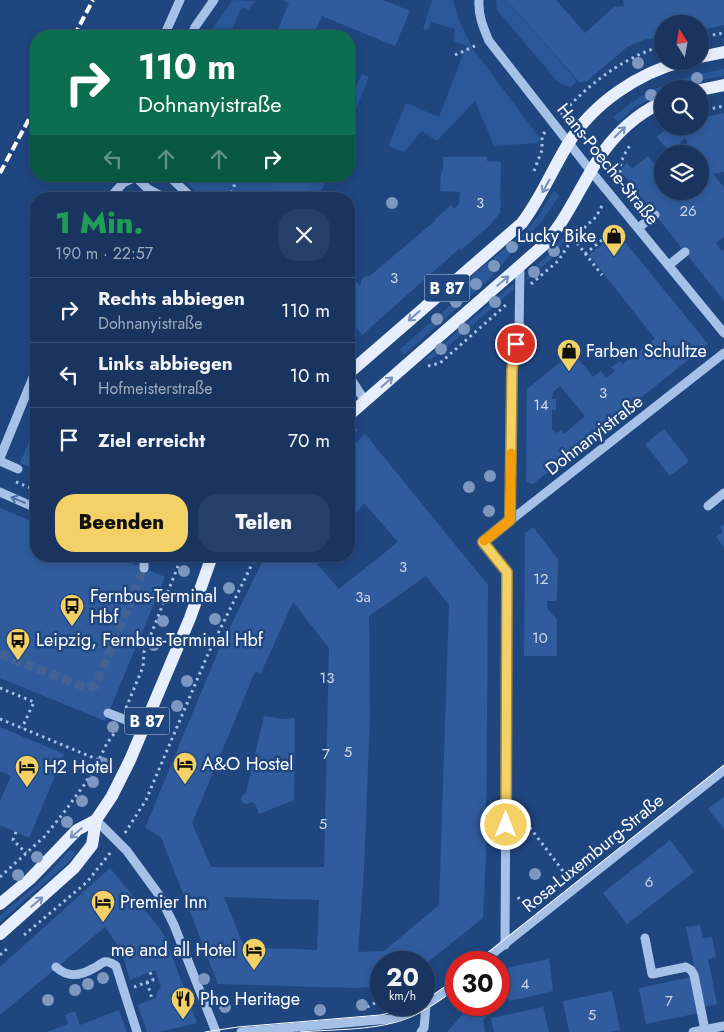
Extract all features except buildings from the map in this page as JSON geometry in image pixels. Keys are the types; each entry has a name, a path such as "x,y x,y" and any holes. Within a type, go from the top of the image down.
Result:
{"main road":[{"path":"709,55 724,52"},
{"name":"B 87","path":"355,369 522,223 534,207 569,142 589,117 608,99 631,83 658,70"},
{"path":"709,88 724,85"},
{"name":"B 87","path":"355,410 546,243 562,222 590,170 608,144 624,128 654,107"},
{"name":"B 87","path":"0,934 74,868 92,845 96,820 121,780 190,618 210,562"},
{"name":"B 87","path":"0,904 30,879 77,830 96,820"}],"street":[{"path":"167,30 180,0"},
{"path":"194,30 214,0"},
{"name":"Hans-Poeche-Straße","path":"472,0 479,5 482,23 489,41 590,170 724,333"},
{"path":"115,192 125,182"},
{"path":"142,182 154,192"},
{"path":"175,182 186,192"},
{"path":"638,228 655,215"},
{"path":"668,265 685,252"},
{"path":"510,520 512,370 519,330 520,266"},
{"name":"Dohnanyistraße","path":"506,795 507,572 483,542 724,353"},
{"path":"355,384 365,401"},
{"path":"18,469 0,460 30,385"},
{"path":"0,492 30,505"},
{"path":"708,506 724,493"},
{"path":"144,562 144,568"},
{"path":"108,713 144,727"},
{"name":"Rosa-Luxemburg-Straße","path":"497,951 724,770"},
{"path":"505,945 506,795"},
{"path":"96,820 127,851 159,895 174,925 216,1032"},
{"path":"645,938 652,974 686,967 691,970 694,975 705,1030"},
{"path":"56,967 63,973 70,975 84,973 104,962 116,966 138,1032"},
{"path":"241,1032 397,1016"},
{"path":"421,1032 424,1028 425,1016"},
{"path":"693,1032 724,1026"}],"path":[{"path":"709,36 724,33"},
{"path":"455,55 489,41"},
{"path":"532,178 542,150 542,136 585,90 626,61 654,49"},
{"path":"709,109 724,106"},
{"path":"585,254 629,217"},
{"path":"572,238 602,276"},
{"path":"21,937 87,882 115,839 146,800 208,654 253,562"},
{"path":"0,688 34,702 22,728"},
{"path":"0,719 99,760"},
{"path":"506,795 566,875"},
{"path":"16,832 13,840 26,853"},
{"path":"0,955 14,943"},
{"path":"124,991 153,980 150,972"},
{"path":"147,982 152,999"},
{"path":"362,1010 370,1006"}],"shaded area":[{"path":"233,0 254,1 249,10 242,7 232,30 211,30"},
{"path":"432,0 453,0 460,23 473,49 539,137 539,143 494,146 475,101 437,141 422,131 404,152 388,146 406,103 439,117 466,46 454,41 455,29 431,22 428,30 423,29"},
{"path":"496,0 507,0 577,81 571,88 557,81 497,10"},
{"path":"724,69 724,76 701,80 678,80 684,78"},
{"path":"362,74 369,77 355,111 355,87"},
{"path":"654,89 654,97 634,108 618,122 613,117 637,99"},
{"path":"186,182 274,182 270,192 196,192"},
{"path":"314,182 325,182 321,192 310,192"},
{"path":"554,190 559,196 542,221 490,279 404,355 399,350 452,304 466,282 477,271 524,233 538,216"},
{"path":"563,237 565,240 552,258 525,282 530,271 548,255"},
{"path":"513,284 514,289 438,355 424,360"},
{"path":"70,850 74,851 75,855 0,922 0,916 42,880"}],"tunnel":[{"path":"0,654 88,688 96,685 144,568"}],"tram line":[{"path":"490,951 724,765"},
{"path":"435,993 445,987"},
{"path":"300,1032 342,1030 398,1022 423,1011 445,996"},
{"path":"205,1032 238,1027 370,1016"}],"railway":[{"path":"77,30 93,0"},
{"path":"0,173 30,117"}],"slow traffic":[{"path":"484,541 510,520 511,453"}],"place":[{"name":"Lucky Bike","path":"614,257"},
{"name":"Farben Schultze","path":"569,372"},
{"name":"Fernbus-Terminal Hbf","path":"72,627"},
{"name":"Leipzig, Fernbus-Terminal Hbf","path":"18,661"},
{"name":"A&O Hostel","path":"185,785"},
{"name":"H2 Hotel","path":"27,788"},
{"name":"Premier Inn","path":"103,923"},
{"name":"me and all Hotel","path":"254,971"},
{"name":"Pho Heritage","path":"183,1020"}],"route":[{"path":"506,825 507,572 483,542 510,520 512,370 516,344"}]}
